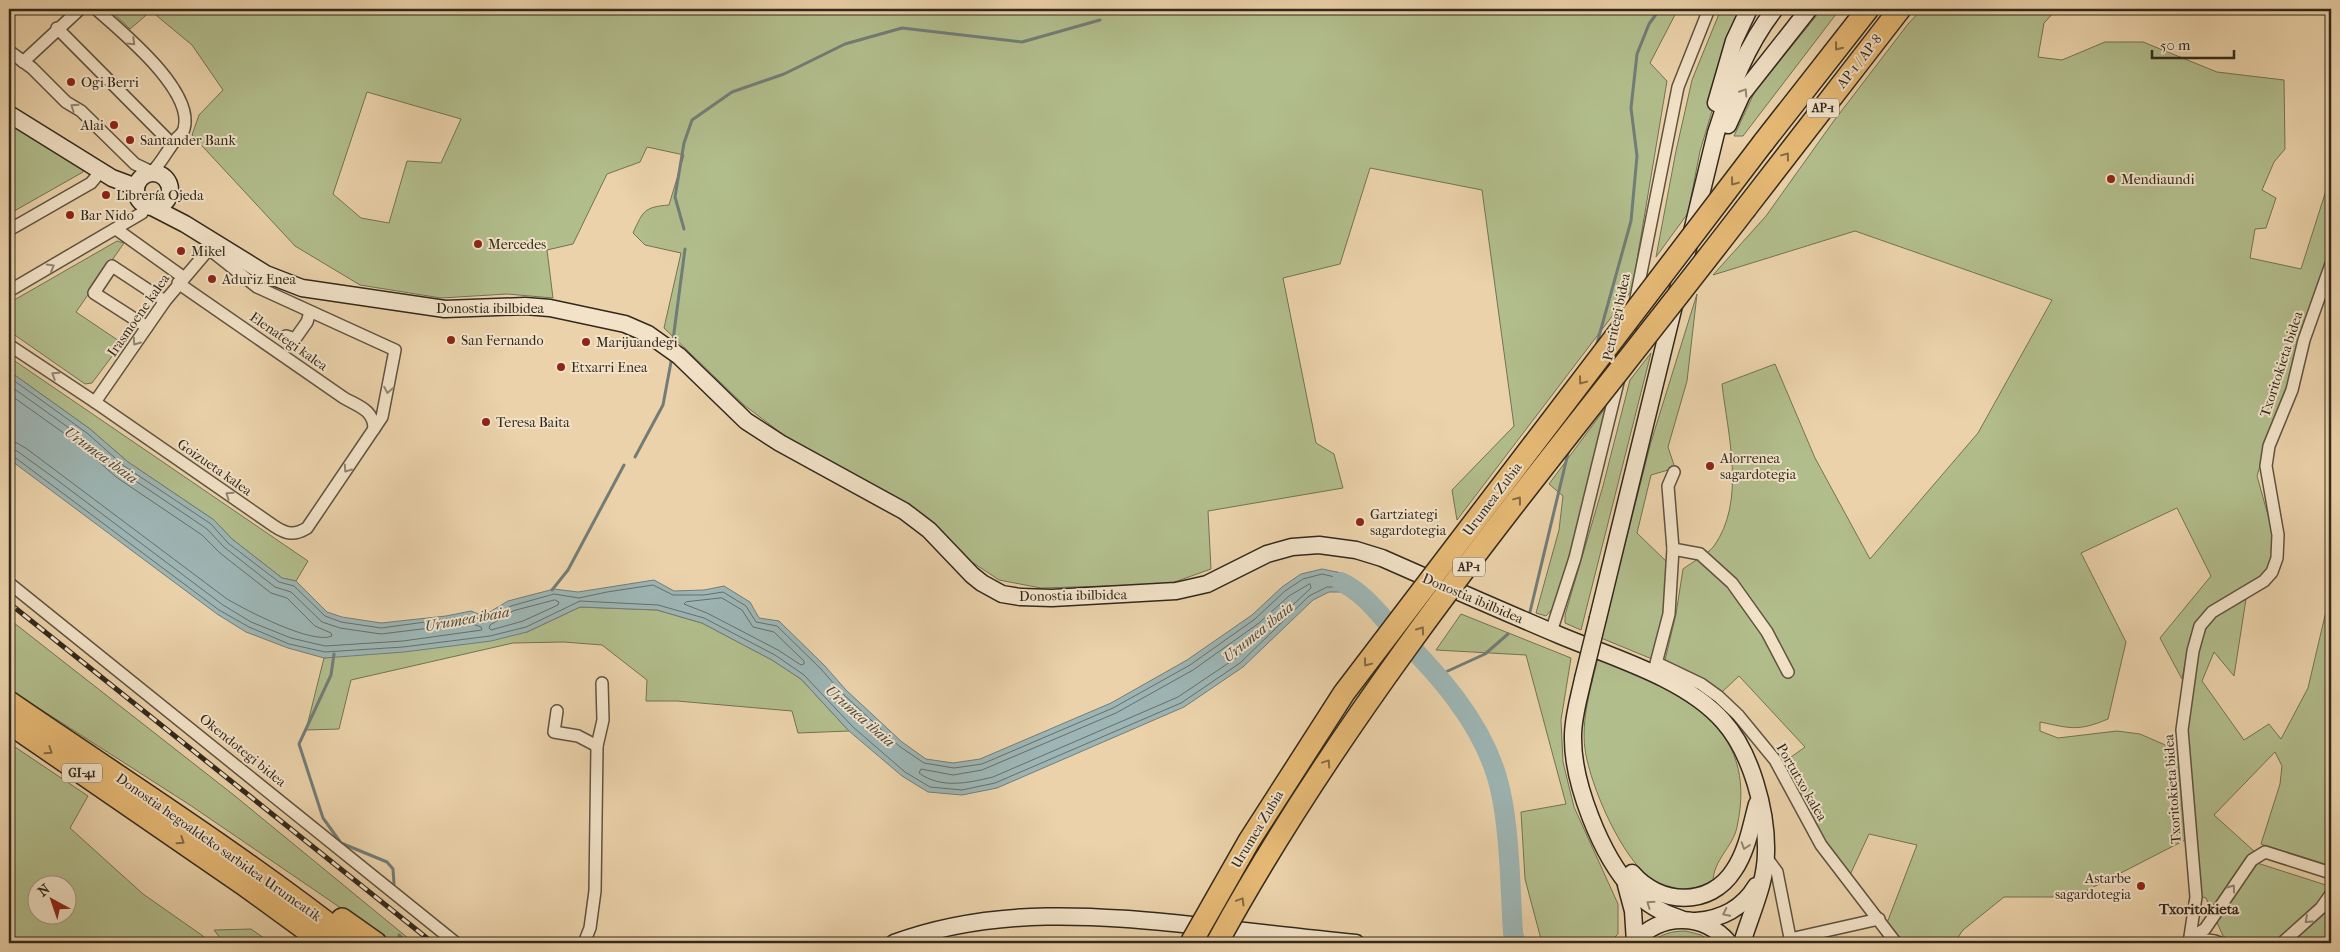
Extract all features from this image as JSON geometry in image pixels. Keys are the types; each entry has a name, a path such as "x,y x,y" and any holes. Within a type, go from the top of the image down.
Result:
{"highway":[{"name":"AP-1 / AP-8","path":"1763,143 1868,9"},
{"name":"AP-1 / AP-8","path":"1746,208 1900,9"},
{"name":"Urumea Zubia","path":"1191,943 1249,841 1344,693 1763,143"},
{"name":"Urumea Zubia","path":"1217,943 1295,809 1368,702 1525,492 1746,208"},
{"name":"Donostia hegoaldeko sarbidea Urumeatik","path":"9,702 253,869 353,943"},
{"name":"Donostia hegoaldeko sarbidea Urumeatik","path":"9,723 296,921 324,943"},
{"path":"207,859 216,876 300,943"},
{"path":"253,869 274,874 376,943"}],"main road":[{"path":"1716,133 1713,113 1721,79 1734,41 1748,9"},
{"path":"1729,943 1715,930 1650,904 1625,880 1600,839 1579,786 1574,761 1573,735 1583,679 1716,133 1729,91 1748,50 1775,9"},
{"path":"1704,185 1718,156 1732,113 1742,94 1809,9"},
{"path":"9,114 121,182 136,187"},
{"path":"152,172 164,176 170,186 168,197 162,205 149,206 140,201 136,187 143,175 152,172"},
{"path":"168,197 174,212 185,224"},
{"name":"Donostia ibilbidea","path":"149,206 185,224 211,244 266,274 302,288 445,309 525,306 550,308 625,324 648,334 679,356 746,421 780,444 904,510 929,530 972,575 1002,594 1020,597 1052,598 1176,591 1207,584 1267,554 1292,547 1319,545 1356,550 1382,558 1551,632 1655,669 1696,698 1723,721 1742,749 1759,799 1766,840 1766,860"},
{"path":"1600,839 1614,848 1637,879 1651,890 1677,898 1696,897 1713,890 1733,872 1745,847 1759,799"},
{"path":"1635,942 1656,925 1715,918 1741,904 1757,883 1766,860"},
{"path":"1742,943 1761,887 1766,860"},
{"path":"1625,880 1633,910 1635,942"},
{"path":"894,943 953,926 997,919 1047,915 1099,916 1155,921 1356,943"}],"street":[{"path":"23,62 57,28 80,9"},
{"path":"9,51 66,102 80,111 135,164 152,172 184,131 186,119 180,102 162,72 96,9"},
{"name":"Petritegi bidea","path":"1551,632 1575,558 1609,424 1678,87 1709,9"},
{"path":"57,28 172,144"},
{"path":"9,230 91,183 102,171"},
{"path":"9,291 116,229 142,213 149,206"},
{"name":"Elenategi kalea","path":"116,229 181,280 344,398 367,411 374,420 374,429"},
{"path":"211,244 257,287 395,350 386,404 382,417 374,429"},
{"name":"Irasmoene kalea","path":"96,402 165,301 211,244"},
{"name":"Txoritokieta bidea","path":"2190,941 2196,897 2182,730 2193,651 2200,626 2212,612 2264,581 2272,572 2277,558 2278,535 2266,466 2269,446 2292,390 2304,340 2331,264"},
{"path":"147,327 94,292 112,266 165,301"},
{"path":"286,336 295,339 307,322 310,312"},
{"name":"Goizueta kalea","path":"9,345 96,402 284,533 292,534 306,528 374,429"},
{"path":"1655,669 1669,614 1673,548 1668,486 1674,472"},
{"path":"1673,548 1700,554 1732,584 1767,632 1788,672"},
{"name":"Okendotegi bidea","path":"9,583 456,943"},
{"name":"Portutxo kalea","path":"1655,669 1701,684 1719,696 1738,715 1775,760 1821,845 1896,943"},
{"path":"584,943 590,928 595,891 597,746 602,720 602,684"},
{"path":"557,711 554,732 578,736 597,746"},
{"path":"2190,941 2206,929 2252,860 2265,852 2331,873"},
{"name":"Donostia ibilbidea","path":"1766,860 1776,869 1790,941"},
{"path":"2282,943 2321,908 2331,894"},
{"path":"1790,941 1879,919"},
{"path":"2190,941 2215,941 2220,943"}],"green space":[{"path":"109,9 1678,9 1650,63 1667,81 1632,290 1457,520 1452,490 1514,426 1482,190 1370,168 1340,264 1283,278 1316,443 1334,454 1343,488 1208,511 1211,569 1169,584 1041,588 999,580 969,560 938,530 867,483 785,436 744,405 664,328 681,253 645,245 633,233 645,212 654,207 669,205 684,155 647,147 640,162 607,174 573,244 547,250 553,298 507,294 441,298 360,285 295,246 192,135 199,115 223,90 192,45 151,11 130,29","holes":["367,92 461,119 441,163 407,161 389,223 361,218 333,194"]},
{"path":"1721,9 1760,9 1751,21 1718,91 1700,151 1688,213 1656,257 1676,151 1692,80"},
{"path":"1822,9 1840,9 1743,136 1734,136 1755,91"},
{"path":"1922,9 2057,9 2044,23 2038,57 2062,60 2105,42 2143,42 2217,72 2284,80 2285,149 2274,162 2262,190 2276,198 2266,228 2255,229 2250,258 2301,269 2330,178 2331,243 2325,273 2289,388 2267,443 2257,476 2271,526 2273,554 2269,568 2254,583 2216,603 2205,612 2194,626 2182,679 2160,638 2211,576 2177,508 2081,553 2126,642 2108,719 2089,726 2074,728 2040,722 2040,731 2058,738 2117,731 2140,734 2179,751 2185,840 2074,897 2004,897 1963,930 1954,943 1903,943 1887,923 1917,845 1869,834 1850,875 1813,828 1780,765 1805,747 1739,676 1722,692 1665,660 1676,614 1683,569 1714,546 1724,528 1730,509 1732,489 1731,446 1722,384 1775,364 1815,458 1870,559 1978,433 2052,300 1855,231 1713,275 1766,216 1833,122 1908,24"},
{"path":"9,121 82,166 83,172 9,214"},
{"path":"117,241 124,243 76,312 122,343 92,383 85,384 9,331 9,303"},
{"path":"1697,294 1687,381 1668,447 1675,468 1651,475 1637,533 1669,564 1664,616 1652,659 1601,638 1651,442"},
{"path":"1651,353 1581,630 1565,623 1565,615 1603,486 1630,380"},
{"path":"9,357 308,561 296,581 282,578 232,539 214,520 128,462 90,429 9,371"},
{"path":"1609,403 1570,555 1553,608 1546,616 1536,613 1559,530 1563,496 1549,484"},
{"path":"2331,590 2331,866 2261,844 2280,784 2282,766 2275,752 2214,815 2255,852 2235,874 2211,909 2206,898 2199,896 2186,746 2196,653 2203,628 2214,614 2232,603 2246,599 2234,676 2214,652 2202,681 2244,740 2269,724 2281,739 2308,688"},
{"path":"580,607 657,610 702,623 772,660 801,679 849,731 798,733 792,711 677,701 646,701 647,680 602,645 564,642 513,643 351,680 339,729 306,730 324,658 527,632"},
{"path":"1461,614 1571,658 1561,720 1563,762 1574,807 1618,904 1618,934 1609,943 1542,943 1525,879 1521,812 1566,804 1526,655 1436,650"},
{"path":"9,619 235,796 414,943 392,943 190,805 9,689"},
{"path":"1598,658 1656,684 1683,699 1706,716 1724,737 1736,761 1741,791 1735,834 1716,867 1713,882 1682,890 1672,890 1656,883 1641,870 1627,852 1615,831 1595,786 1588,766 1585,749 1584,726"},
{"path":"9,743 88,796 70,828 143,894 203,936 209,943 9,943"},
{"path":"2254,862 2329,886 2326,897 2318,907 2275,943 2237,943 2223,936 2215,918"},
{"path":"2331,900 2331,943 2299,943 2295,935"},
{"path":"251,929 271,943 224,943 214,930"},
{"path":"1686,931 1701,935 1714,943 1650,943 1658,937 1667,934"}],"water":[{"path":"9,371 90,429 128,462 214,520 232,539 282,578 296,581 327,612 342,617 381,623 446,616 471,611 483,616 508,601 554,589 578,592 654,580 674,591 704,590 724,586 750,602 759,618 779,621 824,665 846,690 902,742 926,759 953,763 980,759 1111,703 1187,660 1252,615 1282,587 1301,574 1322,569 1342,573 1363,596 1346,592 1329,592 1313,600 1243,667 1184,707 997,788 962,795 928,792 902,776 849,731 801,679 772,660 702,623 657,610 580,607 527,632 491,641 404,652 324,658 288,648 246,632 217,614 9,459"}],"waterway":[{"path":"1596,347 1631,221 1637,156 1631,108 1637,54 1649,24 1660,9"},
{"path":"684,229 675,197 684,143 692,120 732,92 784,74 845,44 902,28 1022,42 1100,20"},
{"path":"673,340 685,249"},
{"path":"635,457 663,405 671,362"},
{"path":"1530,612 1569,449"},
{"path":"552,590 568,570 624,465"},
{"name":"Urumea ibaia","path":"1341,582 1358,592 1443,682 1468,717 1489,754 1501,792 1507,831 1513,933 1516,943"},
{"path":"1439,675 1485,654 1508,634"},
{"path":"334,654 331,675 299,744 323,818 341,843 387,862 393,869 394,884"},
{"path":"399,935 407,943"}],"railway":[{"path":"9,603 433,943"}],"place":[{"name":"Ogi Berri","path":"71,82"},
{"name":"Alai","path":"114,125"},
{"name":"Santander Bank","path":"130,140"},
{"name":"Mendiaundi","path":"2111,179"},
{"name":"Librería Ojeda","path":"106,195"},
{"name":"Bar Nido","path":"70,215"},
{"name":"Mercedes","path":"478,244"},
{"name":"Mikel","path":"181,251"},
{"name":"Aduriz Enea","path":"212,279"},
{"name":"San Fernando","path":"451,340"},
{"name":"Marijuandegi","path":"586,342"},
{"name":"Etxarri Enea","path":"561,367"},
{"name":"Teresa Baita","path":"486,422"},
{"name":"Alorrenea sagardotegia","path":"1710,466"},
{"name":"Gartziategi sagardotegia","path":"1360,522"},
{"name":"Astarbe sagardotegia","path":"2141,886"}],"district":[{"name":"Txoritokieta","path":"2199,909"}]}
